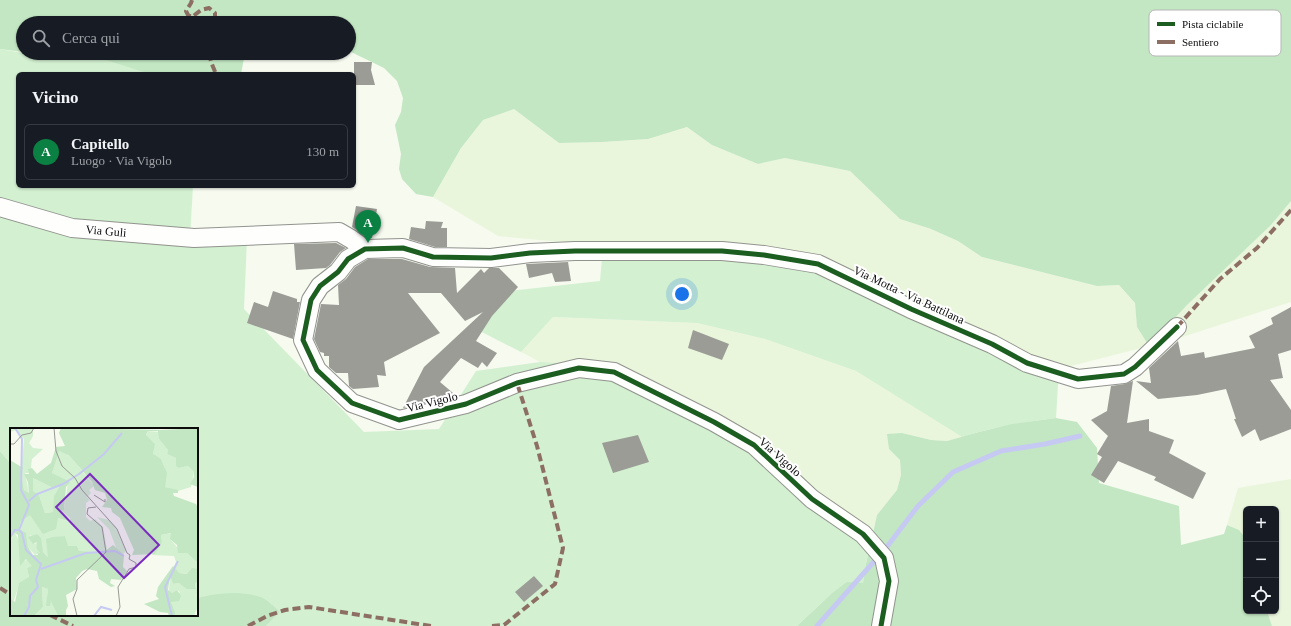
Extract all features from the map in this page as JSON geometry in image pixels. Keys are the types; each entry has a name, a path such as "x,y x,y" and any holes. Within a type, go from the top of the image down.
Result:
{"street":[{"name":"Via Guli","path":"0,207 72,228 194,238 339,232 364,249"},
{"name":"Via Motta - Via Battilana","path":"364,249 403,248 433,257 491,258 530,253 575,251 729,251 818,264 911,309 992,344 1027,363 1078,379 1124,374 1135,367 1177,327"},
{"name":"Via Vigolo","path":"364,249 348,259 338,272 320,286 311,300 303,340 317,370 352,403 399,420 466,404 517,383 579,368 614,372 714,422 754,445 812,499 863,534 884,558 889,581 881,626"}],"green space":[{"path":"0,0 1291,0 1291,201 1271,225 1187,305 1149,346 1137,327 1135,303 1119,285 1097,286 982,257 958,241 931,229 900,219 850,171 785,158 758,164 712,145 687,127 648,139 559,143 514,109 483,120 461,148 433,197 416,194 402,179 399,169 401,154 395,125 401,112 403,98 397,81 384,68 356,54 356,16 16,16 16,51 0,49"},
{"path":"0,49 16,52 16,60 106,60 146,72 16,72 16,188 193,188 190,237 247,239 244,309 364,432 439,429 476,371 540,362 614,365 749,433 805,494 873,530 863,583 831,594 797,626 266,626 280,612 208,596 198,598 198,428 10,428 10,463 0,451"},
{"path":"106,60 244,60 241,72 144,72"},
{"path":"514,109 559,143 648,139 687,127 712,145 758,164 785,158 850,171 900,219 931,229 958,241 982,257 1097,286 1119,285 1135,303 1137,327 1149,346 1187,305 1271,225 1291,201 1291,302 1173,340 1059,369 603,246 498,236 433,197 461,148 483,120"},
{"path":"603,246 832,266 1059,369 1056,418 1009,425 962,437 856,371 765,339 697,323 553,317 521,352 474,328 509,291 600,281"},
{"path":"553,317 697,323 765,339 856,371 962,437 947,441 931,440 902,433 889,449 900,460 901,475 897,490 877,515 873,530 805,494 614,365 540,362 521,352"},
{"path":"1056,418 1077,422 1097,448 1099,483 1179,506 1181,545 1224,534 1227,525 1239,530 1243,535 1243,614 1268,614 1272,626 797,626 831,594 847,582 863,583 877,515 897,490 901,475 900,460 889,449 887,434 902,433 931,440 947,441 1012,424"},
{"path":"0,451 10,463 10,616 198,616 198,598 228,593 252,595 263,598 280,612 266,626 0,626"},
{"path":"1291,479 1291,626 1272,626 1268,614 1279,614 1279,506 1243,506 1243,536 1238,530 1227,525 1238,488"}],"building":[{"path":"354,62 372,62 371,70 375,85 356,85 356,72 354,72"},
{"path":"356,206 377,209 372,238 368,238 352,227"},
{"path":"426,221 443,222 441,228 447,228 447,247 435,247 409,239 411,227 425,229"},
{"path":"336,243 346,248 340,252 326,268 296,270 294,244"},
{"path":"368,259 402,259 430,267 455,268 457,293 481,269 484,273 489,268 499,268 518,287 492,316 476,341 497,353 487,367 482,362 478,368 461,358 440,382 453,393 450,397 440,400 435,395 427,403 403,408 424,367 483,312 465,321 441,293 408,293 440,333 384,362 386,376 377,375 379,387 353,389 349,386 348,373 336,373 329,367 329,356 324,356 324,353 320,352 314,339 321,304 339,305 338,285 346,279 355,267"},
{"path":"568,262 571,281 555,282 552,273 529,278 526,264"},
{"path":"273,291 297,299 297,302 300,302 293,339 247,323 254,302 268,307"},
{"path":"1291,307 1291,350 1278,354 1283,378 1270,380 1291,410 1291,429 1260,441 1255,429 1242,437 1234,419 1236,419 1226,389 1197,395 1158,399 1136,381 1151,383 1149,368 1178,341 1181,356 1204,352 1205,358 1255,348 1249,336 1273,324 1271,318"},
{"path":"693,330 729,344 722,360 688,348"},
{"path":"1133,381 1127,423 1149,419 1149,431 1174,440 1169,453 1206,473 1193,499 1154,480 1156,477 1118,461 1104,483 1091,475 1102,457 1097,454 1108,436 1091,420 1107,411 1111,386"},
{"path":"638,435 649,462 613,473 602,443"},
{"path":"534,576 543,586 524,602 515,592"}],"waterway":[{"path":"817,626 886,548 918,506 953,472 1001,451 1045,444 1080,436"}],"marked path":[{"path":"190,16 186,11 192,0"},
{"path":"193,16 201,10 209,8 215,13 215,16"},
{"path":"211,60 215,72"},
{"path":"1177,327 1220,279 1257,248 1291,210"},
{"path":"492,626 504,625 555,584 563,548 537,446 517,383"},
{"path":"0,588 10,594"},
{"path":"248,626 267,616 285,610 309,607 431,626"},
{"path":"52,616 73,626"}],"cycle path":[{"path":"881,626 889,581 884,558 863,534 812,499 754,445 714,422 614,372 579,368 517,383 466,404 399,420 352,403 317,370 303,340 311,300 320,286 338,272 348,259 365,249 403,248 433,257 491,258 530,253 575,251 722,251 764,255 818,264 911,309 992,344 1027,363 1078,379 1124,374 1135,367 1177,327"}],"place":[{"name":"Capitello","path":"368,243"}]}
